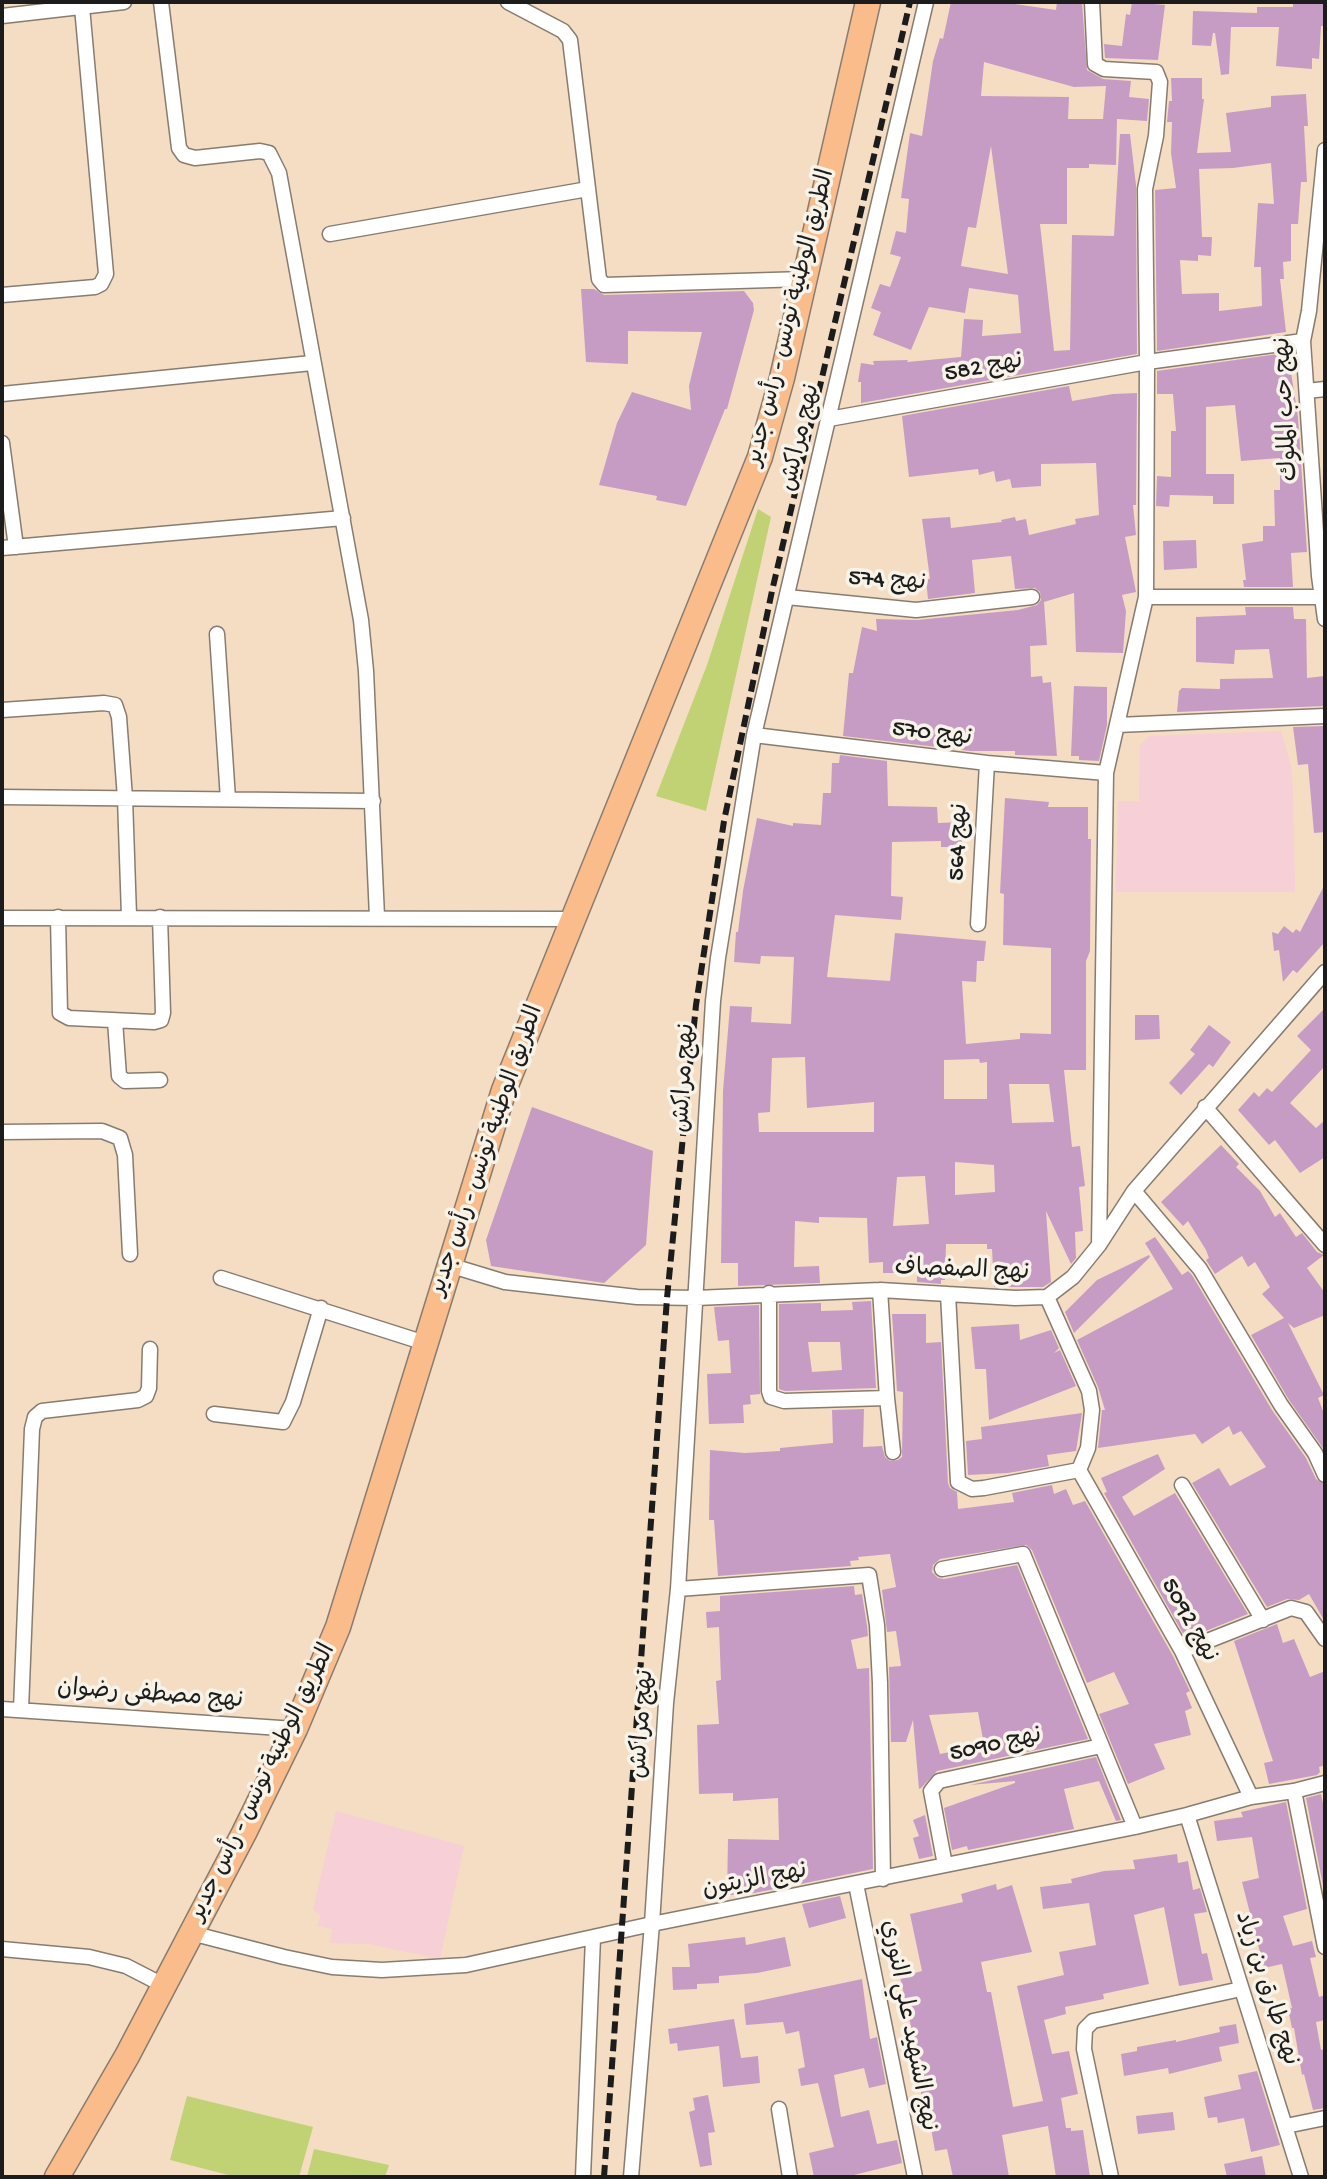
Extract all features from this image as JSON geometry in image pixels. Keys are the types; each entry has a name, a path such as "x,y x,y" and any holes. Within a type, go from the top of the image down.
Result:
{"main road":[{"name":"الطريق الوطنية تونس - رأس جدير","path":"57,2177 127,2056 191,1933 295,1729 338,1627 504,1090 760,457 805,279 868,2"}],"street":[{"path":"2,16 124,2"},
{"path":"161,2 179,148 184,155 195,158 260,151 269,153 275,161 361,620 377,917"},
{"path":"508,2 563,31 570,40 599,279 604,285 805,279"},
{"name":"نهج مراكش","path":"631,2177 666,1703 678,1589 713,1001 729,879 754,735 926,2"},
{"path":"1092,2 1095,64 1104,69 1156,72 1159,77 1156,136 1145,189 1146,597 1106,773 1099,1245"},
{"path":"2,295 95,287 101,284 106,274 82,7"},
{"name":"نهج حب الملوك","path":"1325,150 1321,229 1303,341 1325,619"},
{"path":"330,234 588,189"},
{"name":"نهج 582","path":"829,419 1147,362 1303,341"},
{"path":"2,394 312,363"},
{"path":"1307,391 1325,389"},
{"path":"2,443 9,547 343,518"},
{"name":"نهج 574","path":"787,597 916,610 1032,597"},
{"path":"1146,597 1321,597"},
{"path":"217,634 228,799"},
{"path":"2,710 104,703 115,705 119,717 125,798 129,916"},
{"path":"1117,725 1325,716"},
{"name":"نهج 570","path":"754,735 987,763 1106,773"},
{"name":"نهج 564","path":"978,924 987,763"},
{"path":"2,797 373,801"},
{"path":"58,917 60,1013 69,1018 115,1021 161,1020 160,917"},
{"path":"2,918 575,919"},
{"name":"نهج الصفصاف","path":"449,1265 505,1282 637,1297 696,1298 880,1290 1047,1297 1064,1285 1099,1245 1134,1191 1325,972"},
{"path":"115,1021 119,1076 125,1081 160,1080"},
{"path":"1205,1107 1325,1245"},
{"path":"2,1132 102,1131 120,1138 125,1155 130,1254"},
{"path":"1134,1191 1200,1269 1274,1394 1310,1445 1325,1475"},
{"path":"221,1278 425,1343"},
{"path":"880,1290 893,1452"},
{"path":"769,1293 771,1397 784,1401 887,1398"},
{"path":"948,1294 958,1482 972,1489 1079,1470 1088,1448 1092,1410 1089,1391 1047,1297"},
{"path":"214,1414 283,1422 293,1402 321,1308"},
{"path":"21,1710 32,1429 35,1417 42,1411 138,1400 146,1396 150,1349"},
{"name":"نهج 5092","path":"1079,1470 1182,1651 1251,1797"},
{"path":"1182,1485 1263,1620"},
{"path":"942,1569 1023,1554 1135,1827"},
{"path":"678,1589 869,1575 877,1625 880,1683 883,1879"},
{"path":"1182,1651 1291,1608 1299,1609 1312,1618 1325,1639"},
{"name":"نهج مصطفى رضوان","path":"2,1709 295,1729"},
{"name":"نهج 5090","path":"945,1865 931,1791 939,1781 1101,1746"},
{"name":"نهج الزيتون","path":"191,1933 332,1967 382,1970 466,1965 652,1924 1135,1827 1251,1797 1325,1783"},
{"path":"1294,1791 1325,1947"},
{"name":"نهج طارق بن زياد","path":"1187,1815 1301,2177"},
{"name":"نهج الشهيد علي النوري","path":"856,1884 915,2177"},
{"path":"583,2177 593,1938"},
{"path":"2,1949 89,1957 126,1966 163,1985"},
{"path":"1111,2177 1084,2049 1085,2029 1093,2021 1241,1989"},
{"path":"779,2109 790,2177"},
{"path":"1286,2126 1325,2118"}],"shaded area":[{"path":"1281,731 1291,766 1295,892 1116,892 1118,801 1139,801 1140,745 1149,736"},
{"path":"336,1811 464,1846 440,1959 368,1944 330,1943 332,1929 317,1926 321,1915 313,1910"}],"green space":[{"path":"758,509 771,517 706,811 656,796 707,665"},
{"path":"187,2096 313,2127 299,2177 236,2177 170,2160"},
{"path":"314,2149 389,2165 385,2177 307,2177"}],"building":[{"path":"951,2 1001,2 1056,10 1057,2 1082,2 1087,70 1103,79 1131,81 1129,97 1149,99 1147,121 1117,119 1116,165 1089,164 1089,168 1067,168 1067,224 1040,224 1054,351 1070,350 1072,235 1114,236 1120,134 1130,134 1136,185 1137,354 861,403 861,382 858,382 861,363 874,365 873,361 907,362 961,357 964,319 983,320 982,336 1021,333 1018,295 969,288 965,313 929,307 911,350 873,335 881,312 871,308 880,284 890,287 901,257 890,254 896,231 906,233 909,199 901,198 910,133 922,136 933,61 940,38 943,39","holes":["984,62 1074,87 1106,86 1103,119 1068,119 1069,97 981,96","991,146 1008,274 961,266 968,227 976,228"]},
{"path":"1132,2 1165,5 1158,60 1105,58 1104,44 1122,46 1126,14 1130,15"},
{"path":"1293,2 1325,2 1325,26 1321,26 1319,59 1312,58 1312,69 1276,66 1279,27 1231,27 1229,74 1221,75 1215,33 1211,46 1192,45 1193,11 1257,13 1257,7 1293,7"},
{"path":"1171,78 1202,78 1204,99 1197,153 1231,152 1226,113 1271,107 1271,96 1306,94 1307,182 1301,182 1298,224 1291,224 1291,261 1283,262 1284,279 1280,279 1286,332 1157,351 1155,190 1176,188 1171,153 1172,122 1167,122 1169,101 1172,101","holes":["1271,163 1274,204 1258,203 1254,267 1261,267 1262,306 1219,311 1219,293 1182,294 1180,260 1198,261 1198,255 1211,256 1212,237 1202,237 1199,169"]},
{"path":"581,289 594,289 604,295 744,291 753,303 754,310 727,409 686,506 656,500 657,496 599,485 617,423 632,392 691,410 689,386 702,332 628,331 628,364 586,362"},
{"path":"1278,354 1279,368 1290,366 1298,417 1307,552 1291,553 1293,587 1244,587 1242,544 1263,541 1263,526 1275,526 1274,490 1280,490 1280,458 1241,461 1235,405 1206,407 1206,474 1234,474 1234,504 1213,504 1213,496 1170,495 1169,507 1156,506 1157,476 1171,477 1171,431 1176,431 1173,394 1157,394 1157,371"},
{"path":"1069,386 1072,401 1137,393 1136,505 1133,505 1136,535 1125,537 1136,592 1122,595 1126,611 1123,653 1076,652 1074,593 1044,602 1047,645 1030,646 1031,677 1042,676 1043,683 1051,682 1057,756 1015,755 1015,751 971,751 843,736 849,673 853,673 862,627 877,631 876,619 917,620 1018,610 1037,605 1041,600 1040,592 1035,588 1015,589 1011,556 972,560 975,593 928,599 926,579 930,579 922,519 950,517 951,528 1002,522 1015,517 1016,521 1026,519 1029,535 1076,524 1075,519 1099,515 1096,463 1041,464 1041,486 1012,488 1010,479 996,482 994,471 979,475 978,469 909,477 902,416"},
{"path":"1196,540 1197,568 1164,570 1163,541"},
{"path":"1245,607 1293,607 1294,619 1306,619 1307,678 1325,676 1325,706 1177,712 1182,688 1220,689 1220,679 1273,678 1269,649 1235,650 1234,664 1196,662 1196,617 1246,615"},
{"path":"1074,686 1107,687 1107,725 1099,761 1079,760 1079,756 1071,756"},
{"path":"1325,726 1325,832 1314,833 1308,764 1298,765 1293,727"},
{"path":"840,755 887,761 888,806 937,807 938,823 962,822 962,847 941,847 941,841 892,842 891,896 903,897 901,920 835,915 827,977 890,981 895,933 986,941 984,961 977,961 976,982 962,981 966,1044 1020,1039 1020,1033 1051,1034 1051,948 1003,945 1004,894 1000,893 1005,798 1049,802 1048,807 1088,807 1088,839 1091,839 1086,1070 1064,1070 1072,1147 1080,1146 1085,1186 1079,1187 1083,1231 1075,1232 1076,1258 1071,1264 1046,1211 1051,1282 1043,1287 994,1287 992,1249 987,1249 987,1244 946,1244 945,1280 941,1280 941,1284 917,1282 917,1273 883,1273 883,1262 869,1263 867,1218 819,1217 819,1223 795,1221 794,1267 819,1266 820,1283 738,1286 738,1263 721,1263 723,1091 730,1006 752,1007 751,1022 791,1024 794,957 761,956 760,964 734,962 736,932 757,818 793,826 793,823 821,825 823,793 831,793 832,763 839,763","holes":["805,1057 807,1108 874,1102 874,1132 759,1132 758,1113 770,1112 772,1058","979,1059 980,1063 987,1062 987,1099 944,1099 944,1060","1009,1084 1049,1084 1054,1122 1012,1123","955,1162 994,1165 995,1192 955,1195","925,1176 929,1224 893,1226 897,1177"]},
{"path":"1325,884 1325,942 1297,973 1293,970 1283,982 1279,950 1274,951 1272,932 1278,934 1284,926 1293,933 1296,929 1300,932"},
{"path":"1325,1008 1325,1066 1290,1103 1316,1128 1325,1120 1325,1157 1300,1173 1275,1140 1269,1145 1238,1110 1254,1092 1259,1097 1267,1088 1272,1092 1311,1050 1297,1036"},
{"path":"1135,1015 1159,1015 1160,1039 1135,1040"},
{"path":"1209,1025 1231,1042 1213,1067 1209,1064 1181,1095 1169,1083 1195,1054 1190,1050"},
{"path":"532,1107 653,1151 646,1245 604,1283 491,1266 486,1240"},
{"path":"1221,1145 1239,1164 1236,1167 1260,1191 1275,1217 1280,1213 1296,1237 1302,1233 1317,1252 1324,1255 1307,1268 1325,1293 1325,1315 1294,1328 1288,1323 1324,1395 1318,1398 1325,1416 1325,1451 1289,1400 1251,1335 1284,1318 1262,1294 1270,1287 1255,1262 1248,1267 1242,1256 1215,1274 1206,1260 1209,1258 1206,1250 1188,1221 1183,1226 1161,1202"},
{"path":"1155,1237 1182,1275 1188,1271 1192,1275 1272,1410 1306,1458 1316,1479 1325,1485 1325,1622 1309,1594 1299,1600 1287,1599 1267,1607 1192,1483 1219,1468 1230,1486 1266,1467 1241,1431 1233,1435 1229,1426 1202,1444 1195,1434 1098,1448 1102,1410 1105,1410 1077,1340 1173,1289 1145,1243"},
{"path":"1149,1255 1074,1333 1065,1312 1097,1280"},
{"path":"871,1301 876,1388 779,1389 779,1304 821,1303 821,1311 853,1310 852,1302","holes":["808,1342 840,1342 842,1370 812,1372"]},
{"path":"759,1305 760,1394 750,1395 751,1404 743,1405 744,1423 709,1424 707,1374 731,1373 729,1340 718,1341 714,1307"},
{"path":"892,1314 926,1314 926,1343 941,1342 948,1483 957,1492 958,1509 1014,1502 1012,1493 1052,1485 1054,1494 1066,1489 1073,1505 1085,1501 1190,1691 1186,1693 1192,1708 1185,1711 1191,1735 1154,1744 1165,1769 1128,1784 1099,1714 1129,1704 1114,1672 1087,1683 1032,1550 1026,1545 940,1559 933,1565 932,1572 944,1579 1017,1565 1088,1739 937,1771 919,1789 913,1720 906,1742 891,1742 889,1667 901,1666 896,1631 887,1632 882,1590 896,1587 890,1554 858,1557 859,1560 850,1561 851,1566 718,1576 714,1520 709,1520 710,1450 745,1453 833,1443 832,1410 864,1409 863,1447 882,1446 885,1457 890,1461 898,1460 902,1457 903,1392 897,1391","holes":["978,1712 984,1745 940,1754 929,1715"]},
{"path":"1019,1324 1020,1340 1051,1330 1059,1348 1054,1353 1060,1350 1076,1386 989,1420 986,1369 975,1369 971,1327"},
{"path":"1082,1413 1076,1451 1047,1455 1049,1466 1008,1473 968,1475 966,1441 982,1439 981,1427"},
{"path":"1158,1454 1165,1469 1122,1497 1134,1516 1175,1493 1248,1614 1186,1639 1104,1493 1107,1492 1101,1478"},
{"path":"854,1586 855,1595 862,1594 868,1636 851,1640 857,1669 869,1668 873,1869 796,1885 791,1870 772,1875 775,1889 727,1895 728,1839 779,1840 778,1798 733,1801 733,1793 699,1794 697,1725 719,1724 716,1681 721,1680 719,1627 707,1628 706,1612 720,1611 720,1596"},
{"path":"1277,1624 1283,1643 1294,1639 1310,1677 1325,1671 1325,1765 1319,1767 1317,1775 1269,1784 1264,1763 1273,1761 1234,1641"},
{"path":"1096,1757 1121,1820 1116,1821 1099,1781 1064,1789 1074,1829 968,1850 967,1846 952,1850 944,1808 1015,1781 970,1785"},
{"path":"1321,1794 1325,1813 1325,1896 1306,1798"},
{"path":"1286,1802 1307,1909 1283,1916 1293,1946 1312,1941 1316,1957 1310,1958 1319,1997 1325,1995 1325,2020 1316,2022 1321,2050 1325,2049 1325,2108 1313,2110 1292,2028 1288,2009 1292,2008 1282,1964 1264,1968 1242,1882 1259,1878 1252,1837 1217,1841 1214,1821 1243,1817 1241,1812"},
{"path":"925,1815 933,1856 919,1859 913,1838 919,1836 913,1820"},
{"path":"1177,1854 1178,1863 1188,1861 1193,1890 1200,1888 1207,1912 1194,1914 1202,1954 1207,1953 1213,1980 1179,1986 1164,1907 1134,1915 1149,1984 1103,1994 1104,1999 1065,2007 1066,2014 1044,2020 1052,2054 1069,2051 1078,2094 1061,2098 1066,2128 1083,2130 1090,2177 1056,2177 1048,2126 1002,2135 1009,2177 953,2177 947,2149 935,2151 926,2099 922,2099 917,2068 920,2067 900,1977 922,1971 910,1914 963,1902 961,1894 996,1884 997,1890 1012,1885 1032,1952 981,1962 987,1992 991,1992 1013,2107 1043,2101 1017,1986 1064,1975 1059,1952 1096,1945 1089,1903 1043,1909 1040,1887 1072,1883 1071,1879 1104,1871 1135,1869 1133,1860"},
{"path":"840,1896 846,1918 809,1928 802,1904"},
{"path":"745,1937 746,1945 785,1937 791,1966 719,1976 719,1983 697,1984 697,1989 673,1990 672,1967 690,1967 688,1944"},
{"path":"862,1979 870,2039 877,2037 886,2084 869,2088 864,2068 834,2075 841,2117 869,2110 877,2144 897,2140 902,2163 846,2177 814,2177 809,2153 834,2147 818,2083 801,2086 798,2069 805,2067 799,2031 786,2034 783,2022 746,2025 744,2004"},
{"path":"734,2019 741,2058 758,2056 760,2083 723,2087 719,2046 678,2051 677,2043 670,2044 668,2029"},
{"path":"1236,2024 1239,2043 1219,2047 1222,2061 1169,2074 1168,2068 1124,2076 1121,2054 1137,2051 1137,2047 1220,2032 1219,2027"},
{"path":"1257,2071 1280,2145 1251,2152 1244,2118 1218,2123 1217,2117 1208,2118 1204,2097 1241,2089 1238,2075"},
{"path":"708,2095 715,2132 708,2133 712,2165 700,2167 689,2112 695,2110 693,2098"},
{"path":"1173,2112 1175,2130 1138,2134 1136,2116"},
{"path":"1262,2156 1266,2177 1227,2177 1224,2164"}],"railway":[{"path":"604,2177 667,1298 696,1005 724,821 772,591 910,2"}]}
